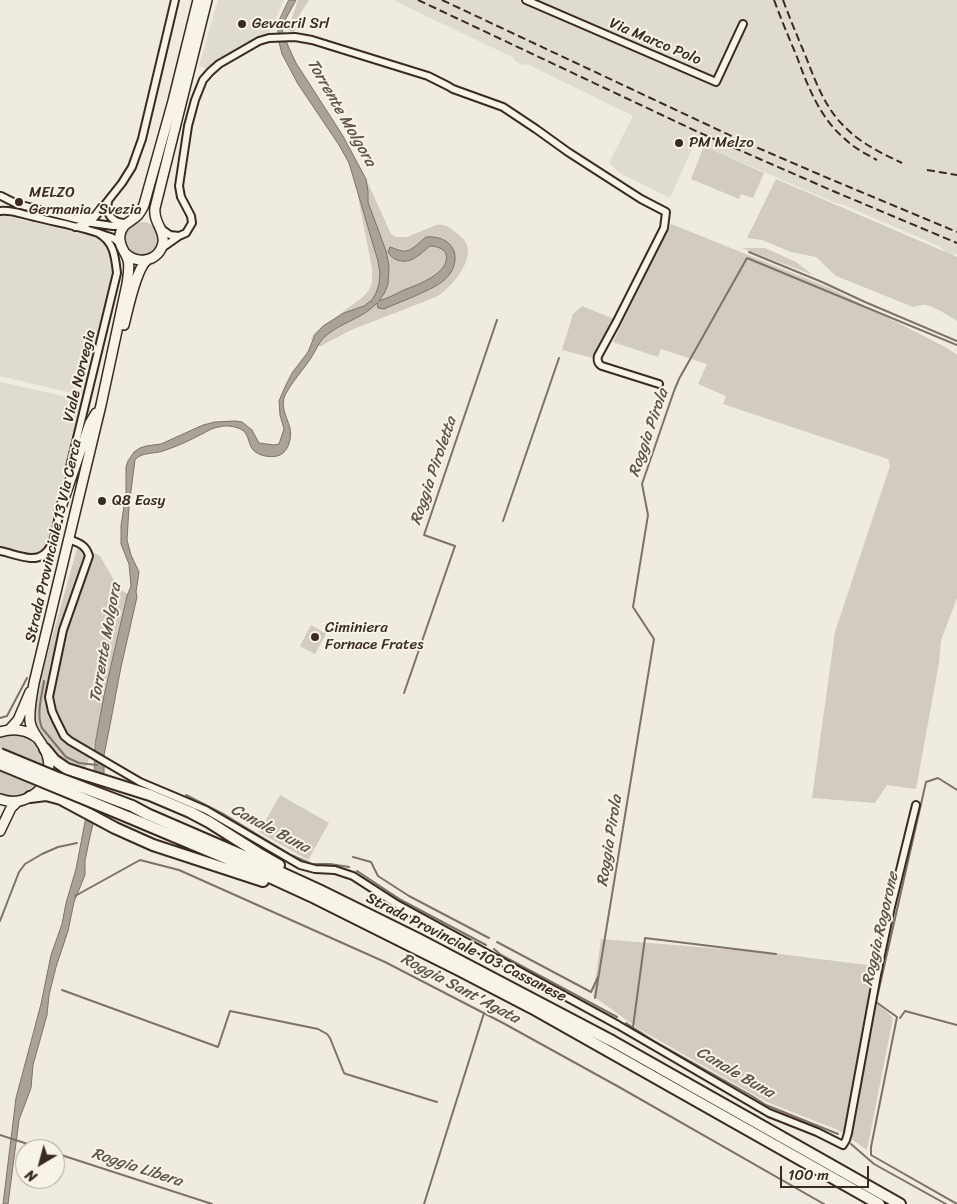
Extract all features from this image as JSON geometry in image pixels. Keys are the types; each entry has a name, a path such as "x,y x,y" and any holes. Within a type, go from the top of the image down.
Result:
{"highway":[{"path":"45,749 54,760 67,769 150,795 190,812 264,857 358,904 408,934"},
{"name":"Strada Provinciale 103 Cassanese","path":"0,754 132,806 319,890 408,934 612,1041 900,1204"},
{"name":"Strada Provinciale 103 Cassanese","path":"0,764 289,886 459,970 532,1008 879,1204"},
{"path":"30,798 52,796 64,800 124,833 153,845 271,884 394,943 414,948"}],"main road":[{"name":"Strada Provinciale 13 Via Cerca","path":"30,798 42,787 46,780 49,764 45,749 33,730 30,720 34,683 101,405 128,276 128,262 122,248 120,234 129,221 140,212 145,201 173,101 198,0"},
{"path":"161,248 163,239 155,218 155,208 207,0"},
{"path":"129,221 140,217 148,218 159,226"},
{"path":"122,248 133,259 147,260"},
{"name":"Strada Provinciale 13 Via Cerca","path":"101,405 133,292 143,264 155,256 161,248"},
{"path":"60,513 90,423 101,405"},
{"name":"Strada Provinciale 13 Via Cerca","path":"5,731 18,720 34,683"},
{"name":"Strada Provinciale 13 Via Cerca","path":"5,731 24,731 38,739"},
{"path":"0,799 18,801 30,798"},
{"path":"0,831 11,808 18,801"}],"street":[{"path":"75,227 83,226 100,212 129,173 139,148 175,0"},
{"name":"Via Marco Polo","path":"526,0 716,82 743,24"},
{"path":"161,248 186,233 192,223 191,216 181,197 179,186 188,126 203,80 219,64 255,43 269,38 312,40 428,76 453,89 503,107 568,152 641,199 666,212 664,228 597,360 602,366 659,384"},
{"path":"1,195 17,204 105,226 117,226 129,221"},
{"path":"1,195 2,203 0,210 98,233 116,240 122,248"},
{"path":"109,200 107,207 111,217 117,222 129,221"},
{"path":"70,218 85,217 100,212"},
{"path":"159,226 172,235 179,236"},
{"name":"Viale Norvegia","path":"0,551 37,558 48,552 52,542 117,275 114,252 105,237 98,233"},
{"path":"69,539 83,545 89,556 63,630 49,700 53,716 64,736 70,741 146,785 206,810 278,854 300,865 315,869 335,870 353,876 431,924 618,1025 769,1113 843,1144 848,1132 881,955 916,805"}],"shaded area":[{"name":"Gevacril Srl","path":"218,0 284,0 269,33 206,68 199,66"},
{"name":"Torrente Molgora","path":"289,0 296,0 284,22 283,33 296,63 343,136 366,179 368,202 386,251 389,266 388,284 379,301 432,277 443,267 446,261 445,252 437,247 430,246 417,257 399,261 388,252 390,247 405,251 412,249 426,237 434,237 441,239 451,246 454,250 455,260 450,274 433,288 384,309 378,308 377,303 367,312 323,338 285,395 284,408 291,435 288,447 280,455 269,457 258,454 251,447 243,431 236,427 221,426 176,446 159,452 144,454 135,460 127,540 131,555 139,572 137,597 104,755 104,776 85,861 85,875 74,902 68,931 49,995 47,1015 33,1065 31,1088 19,1120 15,1139 8,1204 3,1204 16,1098 41,1004 51,955 62,924 76,869 94,775 95,744 104,696 127,596 131,586 129,564 121,544 121,526 128,461 134,452 140,448 161,444 203,425 215,422 242,422 252,430 259,443 279,444 284,429 279,401 292,373 308,352 315,335 323,326 344,313 364,306 372,300 379,284 378,261 349,163 298,84 282,54 278,38 278,23"},
{"path":"298,0 309,0 300,14 294,33 288,30"},
{"path":"393,0 518,0 528,5 530,0 957,0 957,254 951,255 941,247 695,142 670,198 620,173 609,163 633,116 527,64 523,65 512,57"},
{"path":"704,146 764,173 753,198 741,194 739,199 691,179"},
{"path":"361,174 367,181 391,234 396,237 407,237 436,225 446,226 466,243 467,260 454,282 436,297 351,330 321,346 317,346 311,339 314,333 363,297 372,283 372,268 358,195"},
{"path":"776,179 957,257 957,321 930,306 913,307 836,276 816,257 791,252 762,240 747,238"},
{"path":"0,215 103,238 109,249 114,274 84,396 0,376"},
{"path":"142,222 149,223 154,227 158,232 158,246 154,251 149,255 142,256 135,255 130,251 126,246 125,239 126,232 130,227 135,223"},
{"path":"671,224 830,288 947,348 957,355 957,598 941,640 939,663 916,789 887,785 875,803 812,798 835,632 890,466 888,459 723,404 726,396 698,384 707,364 661,349 658,357 613,342"},
{"path":"742,248 765,248 796,262 813,275"},
{"path":"582,306 614,319 593,358 562,350 573,314"},
{"path":"0,382 82,400 47,552 35,555 0,546"},
{"path":"78,545 100,556 117,585 128,594 94,744 85,771 66,763 41,735 35,722 37,691"},
{"path":"311,625 326,634 315,654 300,646"},
{"path":"13,733 36,742 46,764 36,789 14,797 0,794 0,736"},
{"path":"280,795 329,823 308,860 259,832"},
{"path":"601,939 772,953 875,966 870,996 893,1018 867,1150 838,1130 767,1102 639,1029 593,996"}],"waterway":[{"path":"749,252 957,341"},
{"name":"Roggia Pirola","path":"595,998 654,639 633,607 648,515 642,484 679,379 747,258 957,345"},
{"name":"Roggia Piroletta","path":"404,693 455,546 424,535 497,320"},
{"path":"503,521 559,358"},
{"path":"0,718 7,716 27,678"},
{"path":"44,681 39,711 42,728 66,757 79,763 97,765"},
{"name":"Roggia Rogorone","path":"957,790 938,778 926,782 876,1002 897,1017 871,1155 957,1204"},
{"name":"Canale Buna","path":"186,795 225,815 291,855 312,864 349,867"},
{"path":"0,921 19,872 25,864 58,847 77,843"},
{"path":"353,857 371,862 378,876 409,896 489,938"},
{"name":"Roggia Sant'Agata","path":"75,896 140,860 179,870 385,962 503,1023 824,1204"},
{"name":"Canale Buna","path":"357,871 401,900 486,945"},
{"path":"633,1027 645,938 776,954"},
{"path":"497,942 591,992 598,977"},
{"name":"Canale Buna","path":"494,949 501,955 617,1017"},
{"path":"62,990 218,1047 230,1011 318,1029 330,1038 344,1073 437,1102"},
{"path":"900,1018 905,1011 957,1025"},
{"path":"424,1204 484,1013"},
{"name":"Canale Buna","path":"626,1023 766,1105 838,1134"},
{"name":"Roggia Libera","path":"0,1135 15,1140"},
{"path":"851,1144 874,1164 946,1204"},
{"name":"Roggia Libera","path":"65,1156 212,1204"}],"railway":[{"path":"418,0 698,132 957,243"},
{"path":"442,0 742,141 957,232"},
{"path":"774,0 806,80 828,122 860,151 877,160"},
{"path":"783,0 827,105 840,122 859,139 902,163"},
{"path":"927,170 957,175"}],"place":[{"name":"Gevacril Srl","path":"242,24"},
{"name":"PM Melzo","path":"679,143"},
{"name":"MELZO Germania/Svezia","path":"19,202"},
{"name":"Q8 Easy","path":"102,501"},
{"name":"Ciminiera Fornace Frates","path":"315,637"}]}
